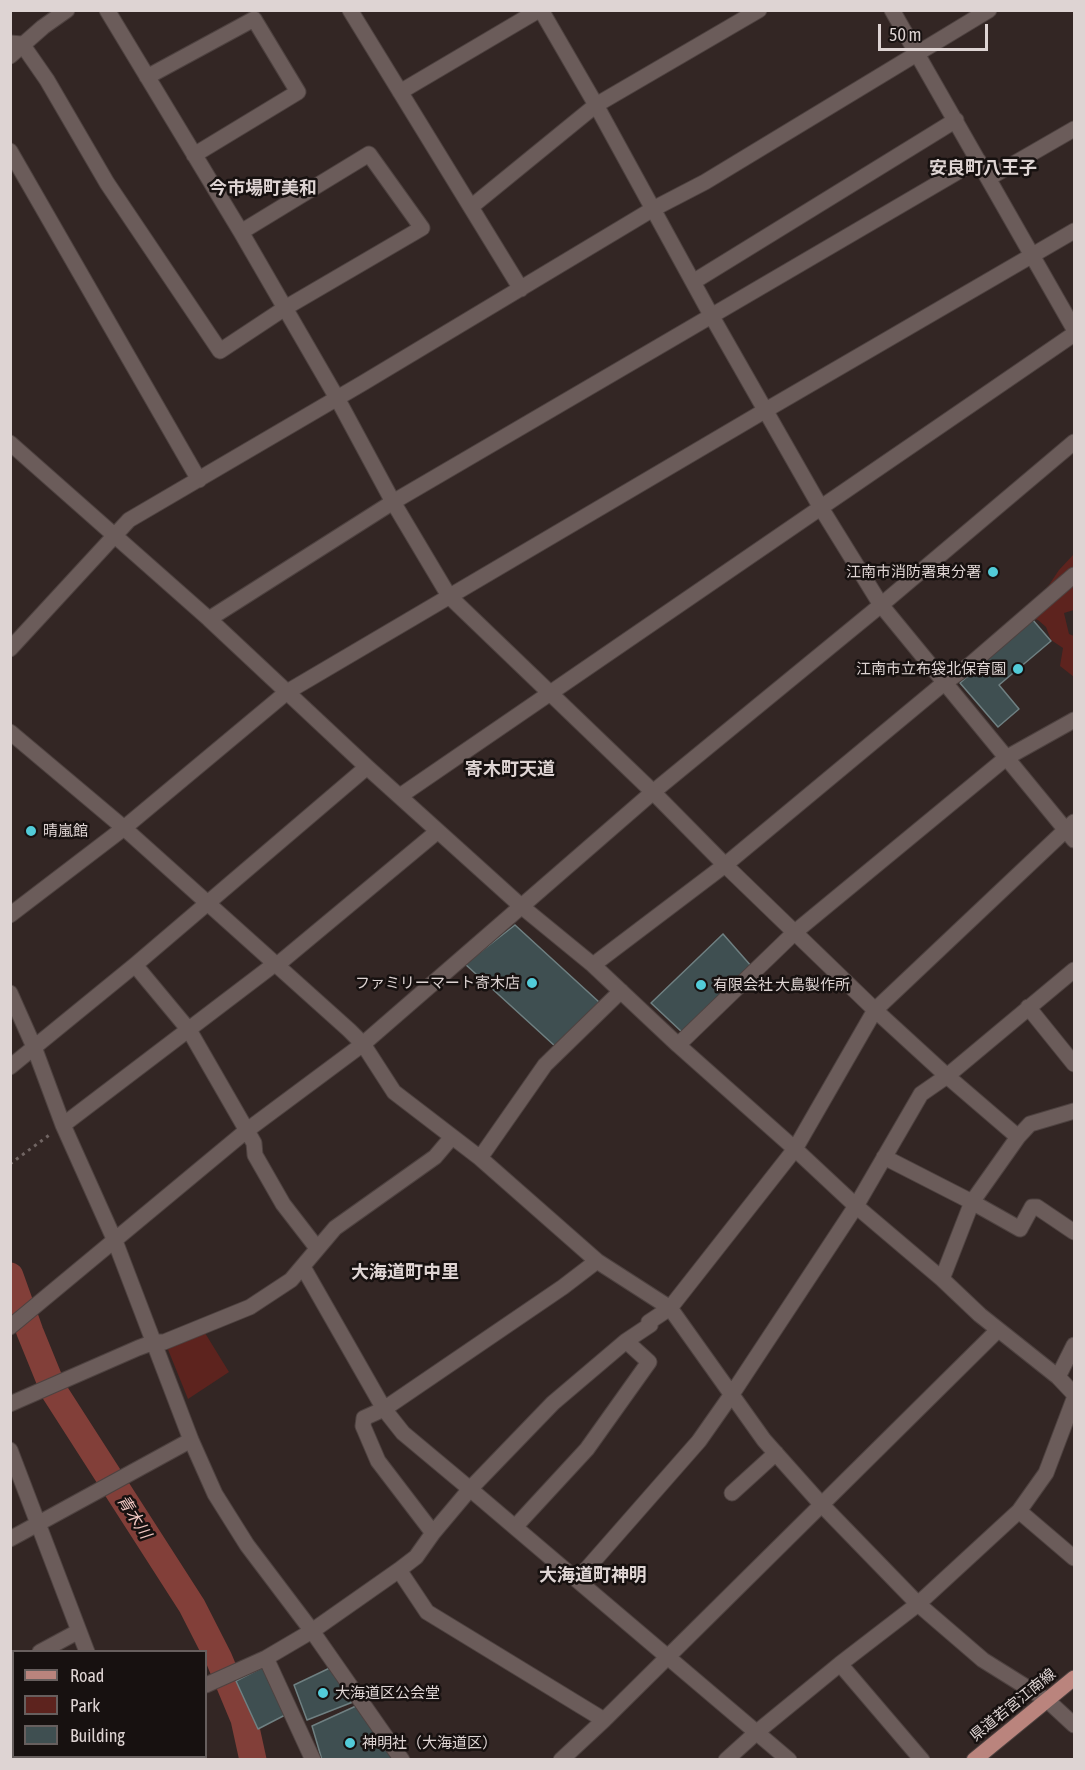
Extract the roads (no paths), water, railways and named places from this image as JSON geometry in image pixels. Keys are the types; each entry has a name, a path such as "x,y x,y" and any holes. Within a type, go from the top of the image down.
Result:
{"main road":[{"name":"県道若宮江南線","path":"974,1760 1074,1678"}],"street":[{"path":"10,56 16,44 67,10"},
{"path":"107,10 241,231 448,596 653,792 875,1010 1018,1137"},
{"path":"350,10 520,289"},
{"path":"212,1683 266,1658 312,1631 416,1557 470,1489 553,1403 626,1341 670,1308 795,1149 875,1010 1072,831 1006,758 881,605 821,508 711,315 596,105 540,10 400,92"},
{"path":"471,207 596,105 759,10"},
{"path":"892,10 1074,329"},
{"path":"10,649 129,520 363,384 653,209 705,182 989,10"},
{"path":"147,77 254,19 298,92 195,155"},
{"path":"16,44 47,80 107,183 220,351 285,308 422,228 369,154 241,231"},
{"path":"693,282 956,120"},
{"path":"989,178 1074,129"},
{"path":"10,151 199,480"},
{"path":"209,619 393,502 978,160"},
{"path":"10,915 124,828 287,692 1074,231"},
{"path":"400,796 1074,334"},
{"path":"10,1327 246,1131 363,1044 653,792 881,605 1074,442"},
{"path":"10,443 209,619 367,767 521,906 593,965 856,1206 998,1330 1058,1377 1074,1394"},
{"path":"593,965 725,865 944,683 971,664 1074,575"},
{"path":"678,1045 795,932 1006,758 1074,720"},
{"path":"10,732 208,902 363,1044 394,1092 480,1158 597,1261 670,1308 764,1440 821,1504 918,1604 983,1660 1047,1700 1074,1725"},
{"path":"10,1067 135,965 367,767"},
{"path":"63,1125 277,964 438,831"},
{"path":"135,965 189,1030 254,1143 255,1155 283,1204 317,1248"},
{"path":"577,1580 699,1441 856,1206 921,1094 947,1076 1074,970"},
{"path":"480,1158 545,1065 621,992"},
{"path":"10,993 34,1047 63,1125 115,1241 191,1440 215,1494 247,1545 312,1631 402,1760"},
{"path":"1028,1007 1074,1064"},
{"path":"942,1279 972,1202 1018,1137 1030,1124 1074,1111"},
{"path":"10,1404 154,1342 164,1342 250,1307 291,1280 335,1228 435,1157 452,1137"},
{"path":"884,1157 1020,1228 1032,1207 1037,1207 1074,1233"},
{"path":"433,1533 378,1461 363,1426 364,1418 384,1409 563,1287 597,1261"},
{"path":"303,1267 384,1409 403,1433 789,1760"},
{"path":"561,1760 998,1330"},
{"path":"515,1527 587,1449 649,1362 626,1341"},
{"path":"1058,1377 1074,1346"},
{"path":"726,1760 840,1664 918,1604 1019,1511 1046,1473 1074,1399"},
{"path":"10,1539 191,1440"},
{"path":"10,1450 86,1650"},
{"path":"732,1493 776,1453"},
{"path":"1019,1511 1074,1558"},
{"path":"399,1570 427,1611 604,1720"},
{"path":"44,1650 79,1631"},
{"path":"266,1658 313,1760"},
{"path":"840,1664 921,1760"}],"waterway":[{"name":"青木川","path":"10,1276 54,1391 192,1606 219,1659 244,1719 253,1760"}],"place":[{"name":"江南市消防署東分署","path":"993,572"},
{"name":"江南市立布袋北保育園","path":"1018,669"},
{"name":"晴嵐館","path":"31,831"},
{"name":"ファミリーマート寄木店","path":"532,983"},
{"name":"有限会社 大島製作所","path":"701,985"},
{"name":"大海道区公会堂","path":"323,1693"},
{"name":"神明社（大海道区）","path":"350,1743"}],"district":[{"name":"安良町八王子","path":"983,168"},
{"name":"今市場町美和","path":"263,188"},
{"name":"寄木町天道","path":"510,769"},
{"name":"大海道町中里","path":"405,1272"},
{"name":"大海道町神明","path":"593,1575"}]}
